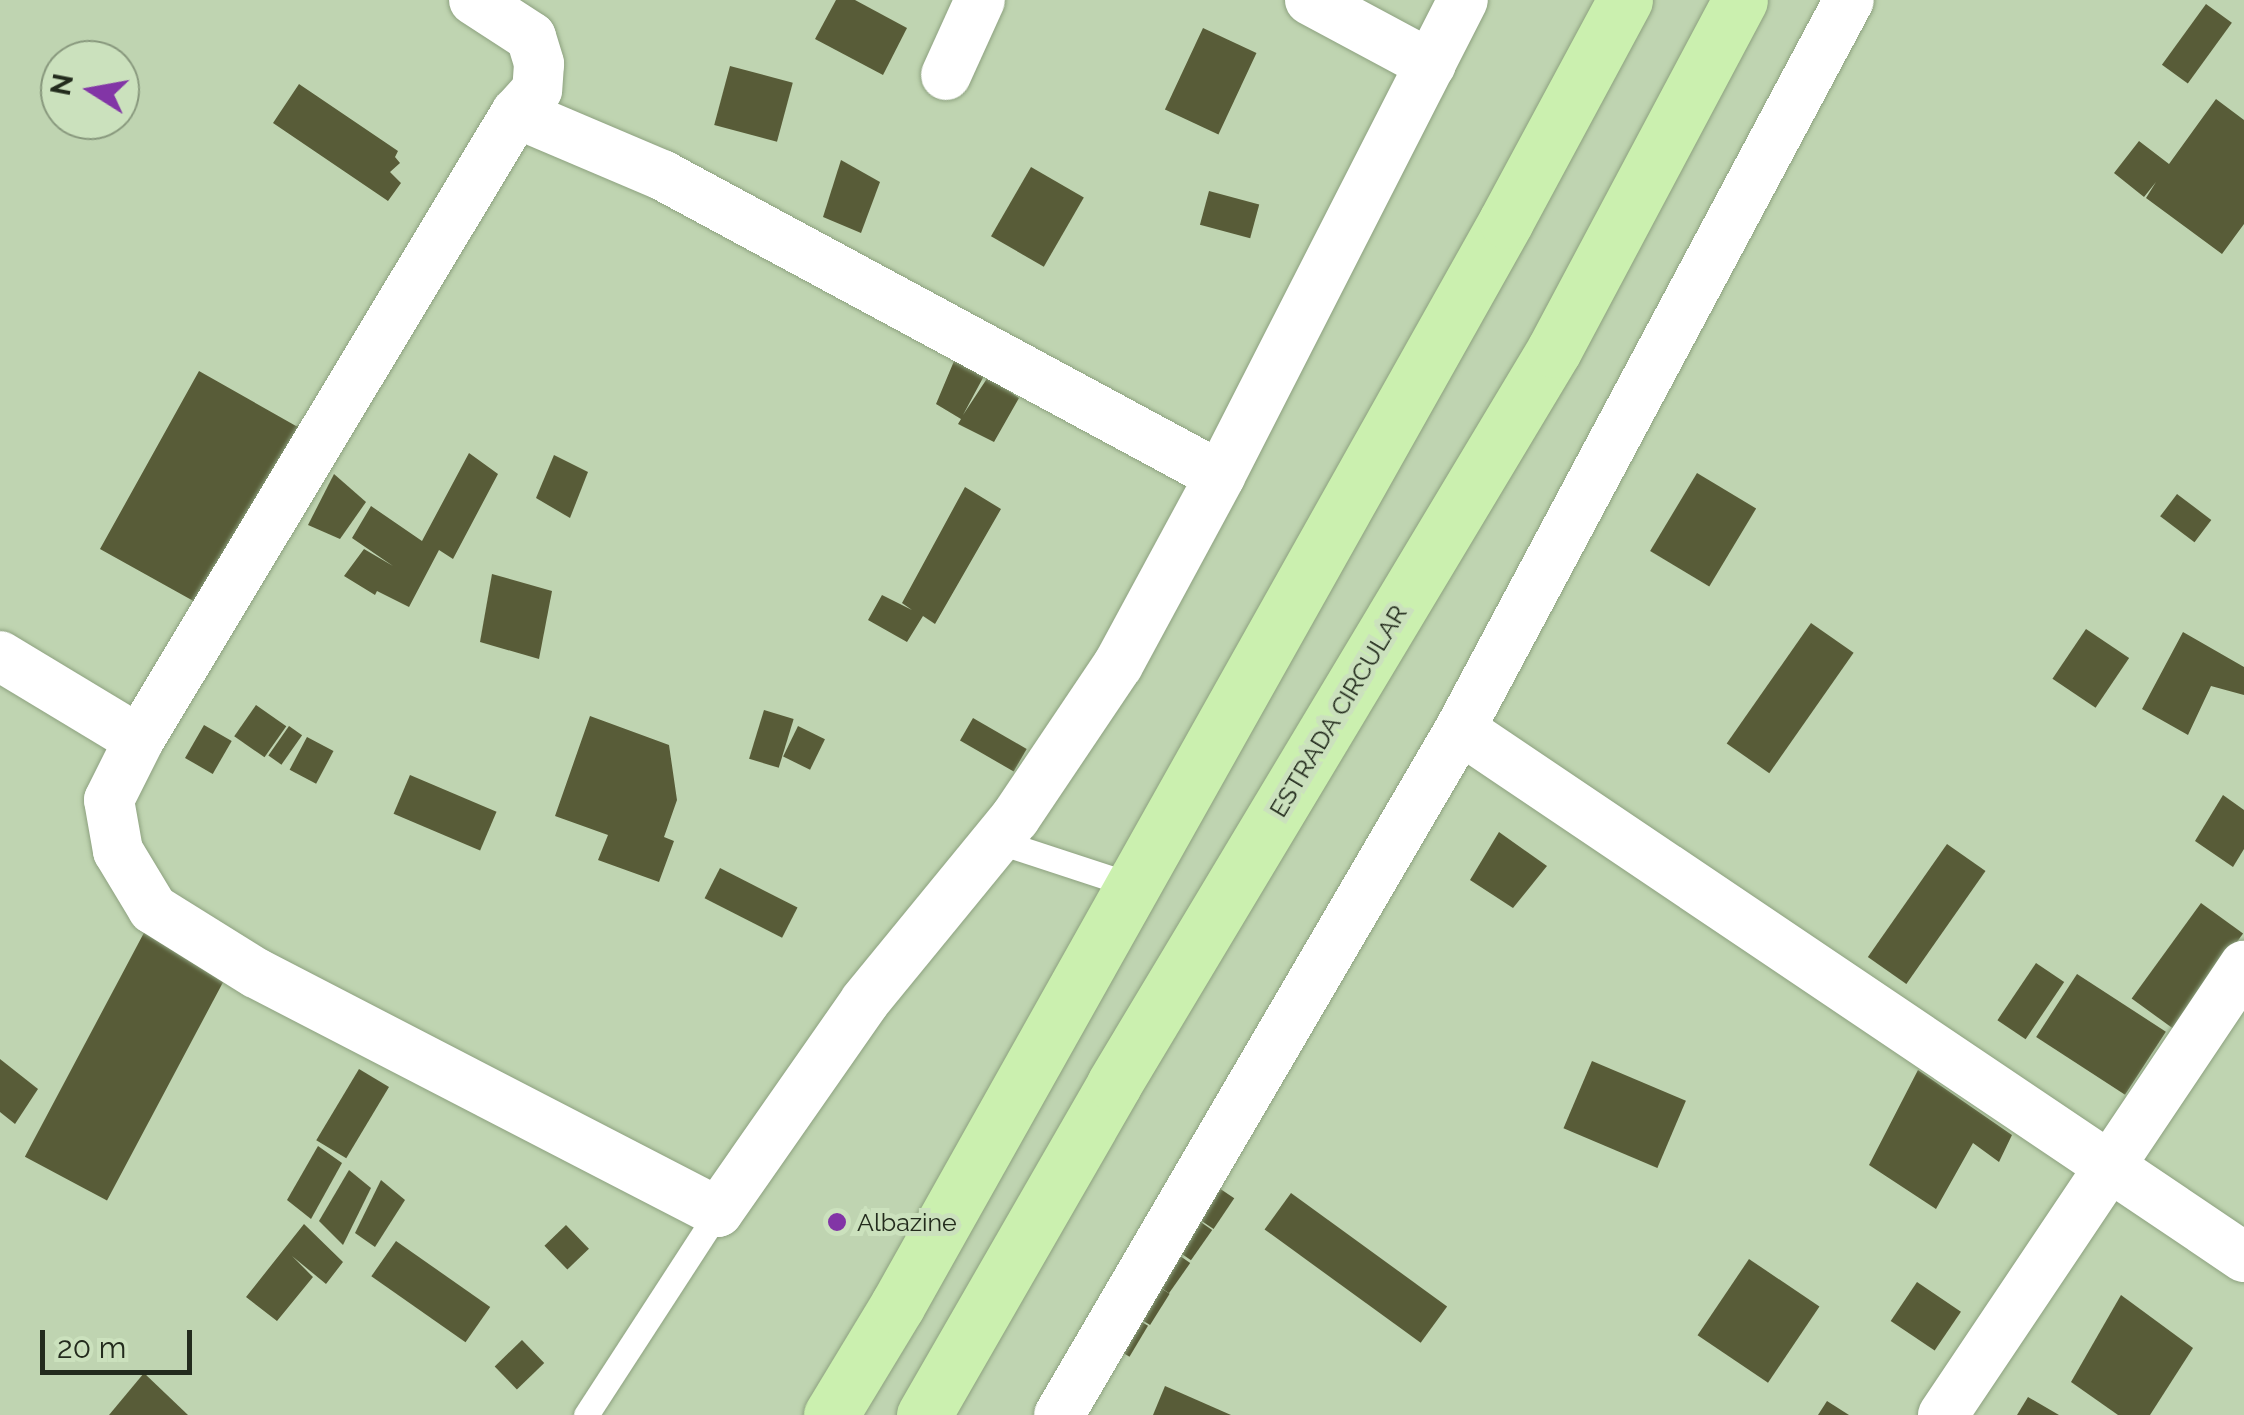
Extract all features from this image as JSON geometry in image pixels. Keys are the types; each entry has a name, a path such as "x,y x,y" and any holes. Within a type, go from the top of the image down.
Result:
{"main road":[{"path":"831,1415 897,1306 1506,221 1625,0"},
{"name":"ESTRADA CIRCULAR","path":"924,1415 1114,1084 1554,350 1740,0"}],"street":[{"path":"474,0 531,37 539,64 536,90 516,114 140,740 109,800 118,851 153,908 256,973 718,1212 865,1001 997,841 1118,665 1220,476 1463,0"},
{"path":"946,75 980,0"},
{"path":"1310,0 1431,65"},
{"path":"1059,1415 1460,729 1849,0"},
{"path":"516,114 662,176 1220,476"},
{"path":"0,656 140,740"},
{"path":"1460,729 2244,1257"},
{"path":"1942,1415 2244,966"}],"lane":[{"path":"997,841 1131,884"},
{"path":"586,1415 718,1212"}],"building":[{"path":"836,0 855,0 907,28 883,75 815,39"},
{"path":"2206,4 2232,23 2188,83 2162,65"},
{"path":"1203,28 1256,53 1218,135 1165,110"},
{"path":"730,66 793,83 777,142 714,125"},
{"path":"299,84 398,151 395,157 400,163 390,172 401,183 388,201 273,123"},
{"path":"2216,99 2244,120 2244,224 2222,254 2146,198 2156,182 2144,197 2114,173 2139,141 2169,164"},
{"path":"841,160 880,182 861,233 823,217"},
{"path":"1031,167 1084,198 1044,267 991,236"},
{"path":"1209,191 1259,204 1250,238 1200,225"},
{"path":"957,354 985,374 963,415 988,377 1019,398 994,442 958,424 961,419 936,404"},
{"path":"199,371 296,426 322,421 215,613 100,549"},
{"path":"469,453 498,474 453,559 439,550 409,607 377,591 375,595 344,576 364,549 393,566 352,538 371,506 422,541"},
{"path":"554,455 588,472 570,518 536,498"},
{"path":"1697,473 1756,509 1709,587 1650,551"},
{"path":"334,474 366,502 340,539 308,525"},
{"path":"965,487 1001,509 935,624 923,616 907,642 868,620 882,595 912,610 902,603"},
{"path":"2177,494 2211,520 2194,542 2160,516"},
{"path":"492,574 552,591 539,659 480,642"},
{"path":"1811,623 1854,653 1769,773 1727,743"},
{"path":"2086,629 2129,658 2096,708 2052,679"},
{"path":"2183,632 2244,667 2244,695 2211,686 2188,735 2142,709"},
{"path":"256,705 286,726 265,757 234,736"},
{"path":"764,710 794,719 779,768 749,759"},
{"path":"590,716 669,745 677,800 664,837 674,841 659,882 598,860 608,835 555,816"},
{"path":"973,718 1027,749 1014,772 960,741"},
{"path":"204,725 232,741 213,774 185,758"},
{"path":"289,726 302,735 281,765 268,755"},
{"path":"798,726 825,739 810,770 783,757"},
{"path":"307,737 333,751 316,784 290,770"},
{"path":"410,775 497,812 480,850 394,814"},
{"path":"2223,795 2244,810 2244,849 2233,867 2195,841"},
{"path":"1499,832 1547,866 1513,908 1470,880"},
{"path":"1947,844 1986,871 1906,984 1868,957"},
{"path":"720,868 798,907 782,938 705,898"},
{"path":"2201,903 2243,934 2174,1029 2132,998"},
{"path":"146,929 228,973 107,1200 25,1157"},
{"path":"2036,963 2064,982 2026,1039 1997,1020"},
{"path":"2077,974 2166,1032 2125,1095 2036,1037"},
{"path":"0,1059 38,1089 15,1124 0,1112"},
{"path":"1592,1061 1686,1101 1657,1168 1563,1128"},
{"path":"359,1069 389,1087 346,1158 316,1140"},
{"path":"1918,1070 2012,1135 1999,1162 1973,1143 1936,1209 1869,1165"},
{"path":"318,1146 342,1163 311,1219 287,1200"},
{"path":"349,1170 371,1188 343,1245 319,1221"},
{"path":"381,1180 405,1200 375,1247 355,1233"},
{"path":"1216,1186 1234,1198 1214,1229 1195,1217"},
{"path":"1291,1193 1447,1306 1421,1343 1265,1229"},
{"path":"1195,1218 1212,1230 1191,1260 1174,1248"},
{"path":"304,1224 343,1262 326,1284 292,1256 313,1277 277,1321 246,1297"},
{"path":"566,1225 589,1249 567,1270 544,1246"},
{"path":"396,1241 490,1307 466,1342 371,1276"},
{"path":"1173,1251 1190,1263 1169,1293 1152,1281"},
{"path":"1749,1259 1819,1307 1768,1383 1698,1335"},
{"path":"1151,1282 1170,1294 1150,1325 1131,1313"},
{"path":"1917,1282 1961,1312 1935,1351 1891,1321"},
{"path":"2121,1295 2193,1348 2150,1415 2118,1415 2071,1382"},
{"path":"1130,1315 1148,1326 1129,1357 1111,1346"},
{"path":"522,1340 544,1363 517,1389 495,1366"},
{"path":"144,1373 188,1415 109,1415"},
{"path":"1165,1386 1231,1415 1153,1415"},
{"path":"2028,1397 2059,1415 2017,1415"},
{"path":"1827,1401 1849,1415 1818,1415"}],"place":[{"name":"Albazine","path":"837,1222"}]}
